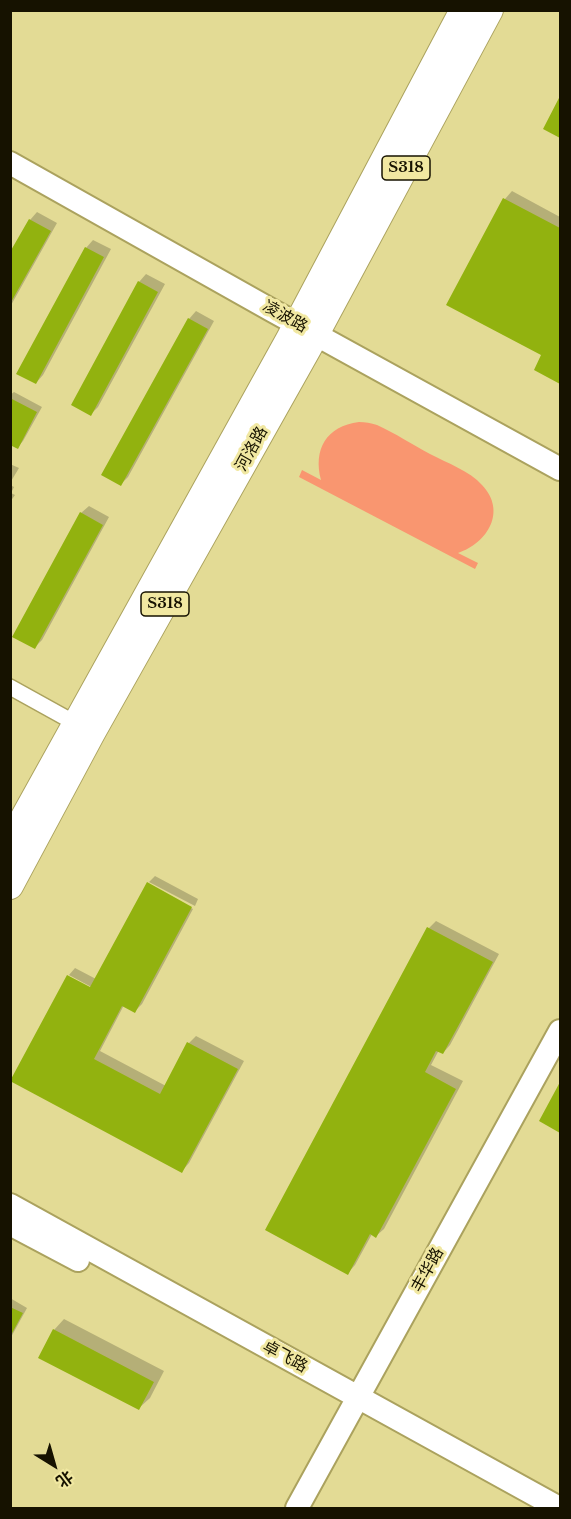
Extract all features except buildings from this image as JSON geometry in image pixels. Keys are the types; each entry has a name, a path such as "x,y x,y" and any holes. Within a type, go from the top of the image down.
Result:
{"main road":[{"name":"河洛路","path":"10,886 309,324 463,10"},
{"name":"河洛路","path":"10,842 75,723 490,10"}],"street":[{"name":"凌波路","path":"10,154 561,469"},
{"name":"凌波路","path":"10,163 309,324 561,455"},
{"path":"10,687 75,723"},
{"name":"丰华路","path":"307,1509 359,1405 561,1031"},
{"name":"丰华路","path":"297,1509 561,1051"},
{"name":"卓飞路","path":"10,1205 359,1405 532,1509"},
{"name":"卓飞路","path":"10,1224 559,1509"}],"shaded area":[{"path":"359,422 384,428 465,471 482,485 493,505 491,525 478,542 458,553 478,563 475,569 299,477 302,470 321,480 319,459 325,441 338,429"}]}
